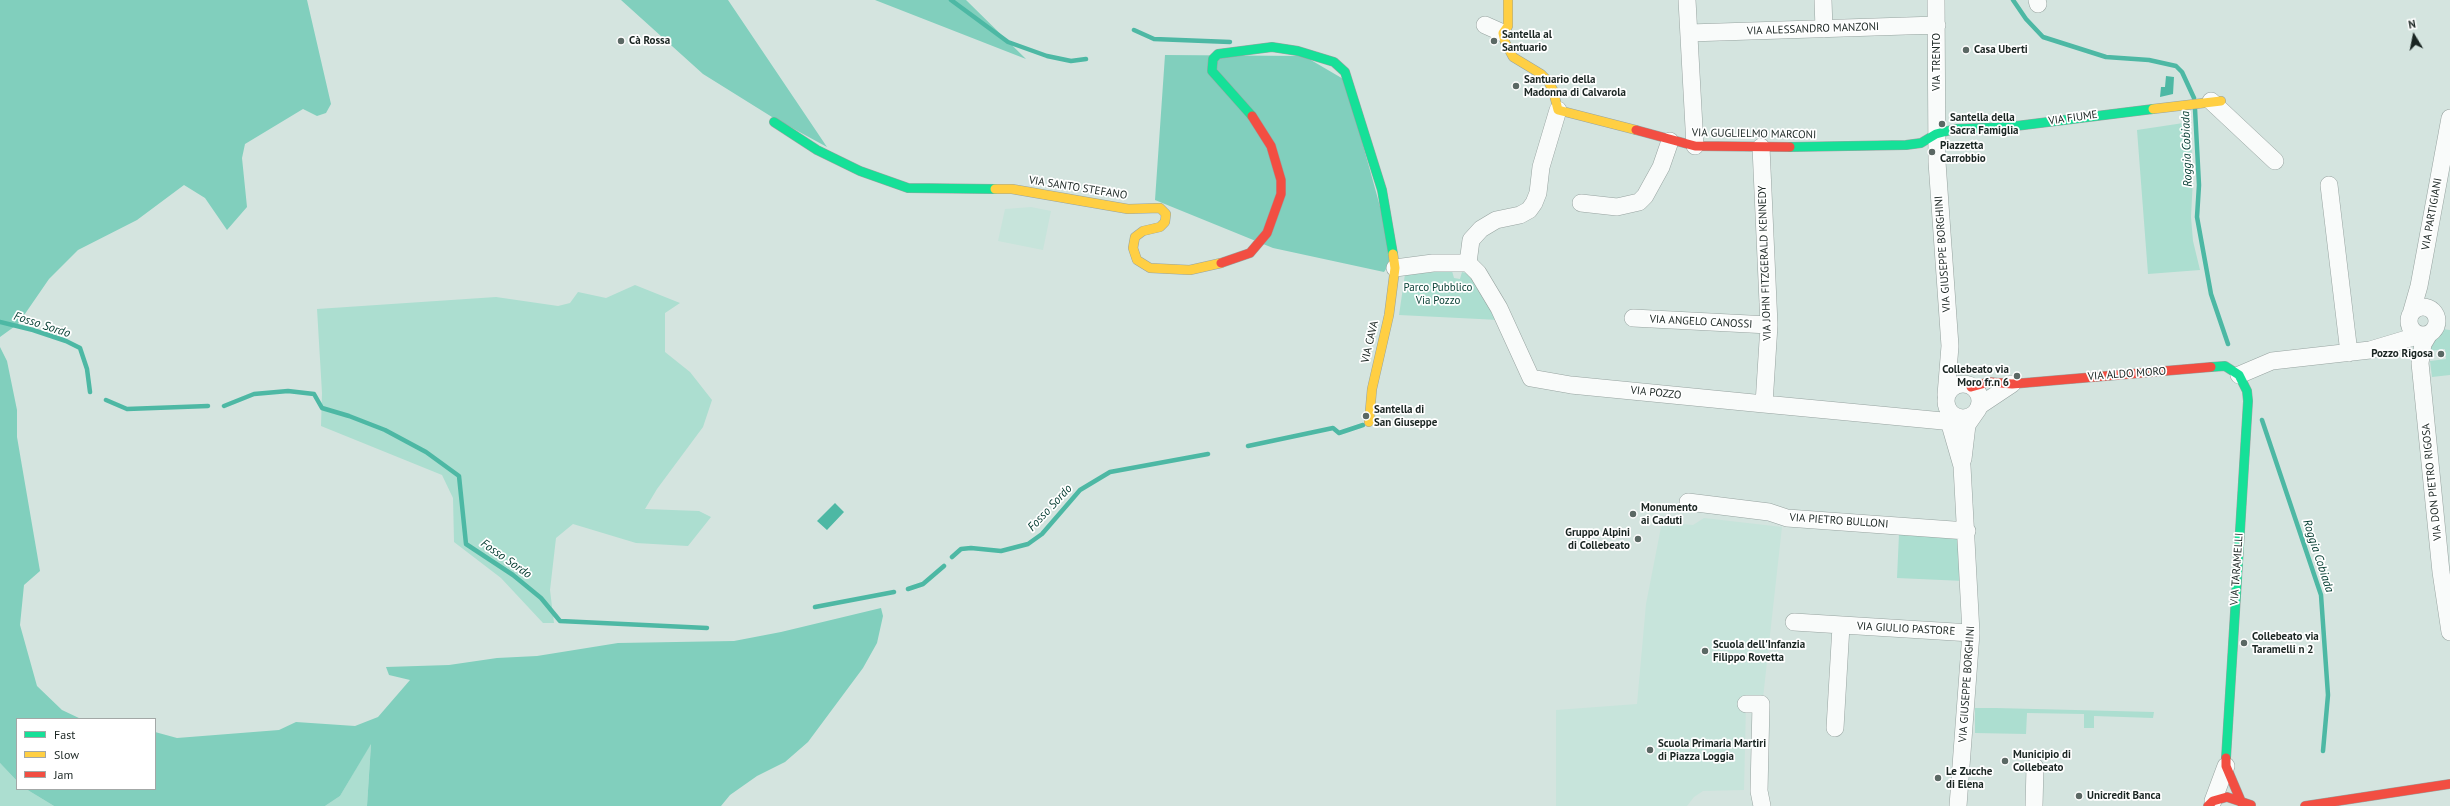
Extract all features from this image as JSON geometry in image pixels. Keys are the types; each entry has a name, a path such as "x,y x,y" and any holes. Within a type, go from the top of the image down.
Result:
{"street":[{"path":"1395,268 1433,263 1468,263 1471,240 1481,229 1496,220 1520,215 1529,210 1534,203 1538,193 1542,161 1558,110 1553,90 1548,81 1541,74 1513,57 1505,42 1503,33 1508,26 1508,0"},
{"path":"1687,0 1695,146"},
{"path":"1823,0 1824,29"},
{"name":"VIA TRENTO","path":"1936,0 1936,129"},
{"path":"1484,25 1503,33"},
{"name":"VIA ALESSANDRO MANZONI","path":"1689,32 1937,25"},
{"name":"VIA SANTO STEFANO","path":"774,122 783,130 829,156 860,171 908,188 1012,189 1128,209 1160,208 1166,214 1164,222 1160,227 1144,231 1135,237 1133,248 1136,260 1150,268 1190,270 1222,263 1250,253 1266,232 1281,194 1281,180 1271,146 1253,117 1212,71 1213,60 1218,54 1272,47 1298,51 1334,62 1345,72 1382,190 1395,268"},
{"name":"VIA FIUME","path":"1936,129 2008,127 2186,104 2213,102 2275,161"},
{"name":"VIA GUGLIELMO MARCONI","path":"1558,110 1670,141 1695,146 1848,147 1921,143 1936,129"},
{"name":"VIA PARTIGIANI","path":"2410,318 2419,286 2450,118"},
{"name":"VIA GIUSEPPE BORGHINI","path":"1936,129 1950,346 1958,410 1967,530 1971,633 1958,806"},
{"path":"1581,203 1617,207 1639,202 1646,196 1661,167 1670,141"},
{"name":"VIA JOHN FITZGERALD KENNEDY","path":"1762,147 1769,325 1764,404"},
{"path":"2329,186 2349,353"},
{"name":"VIA POZZO","path":"1468,263 1478,273 1499,308 1531,378 1571,385 1914,418 1958,410"},
{"name":"VIA CAVA","path":"1369,422 1372,389 1389,315 1395,268"},
{"path":"2419,286 2430,309 2437,317 2434,330"},
{"path":"2399,342 2410,318 2420,307 2450,316"},
{"name":"VIA ANGELO CANOSSI","path":"1633,318 1769,325"},
{"path":"2410,318 2412,330 2434,330"},
{"path":"2239,375 2272,361 2383,348 2434,330"},
{"name":"VIA DON PIETRO RIGOSA","path":"2434,330 2423,344 2421,371 2446,571 2450,632"},
{"name":"VIA GIUSEPPE BORGHINI","path":"1950,346 1970,386 1978,395 1958,410"},
{"name":"VIA ALDO MORO","path":"1970,386 1989,382 2012,384 2225,366 2239,375"},
{"name":"VIA TARAMELLI","path":"2210,804 2226,766 2226,740 2248,401 2247,391 2239,375"},
{"name":"VIA ALDO MORO","path":"1958,410 2012,384"},
{"path":"1958,410 1956,386 1970,386"},
{"name":"VIA GIUSEPPE BORGHINI","path":"1958,410 1967,425 1962,466"},
{"name":"VIA PIETRO BULLONI","path":"1688,502 1769,512 1787,518 1967,530"},
{"name":"VIA GIULIO PASTORE","path":"1794,622 1971,633"},
{"name":"VIA GIULIO PASTORE","path":"1835,728 1842,626"},
{"path":"1746,704 1761,704 1759,791 1762,806"},
{"name":"VIA TARAMELLI","path":"2226,766 2242,804"},
{"path":"2034,767 2034,806"},
{"path":"2305,806 2450,784"},
{"path":"2210,804 2227,797 2242,804 2253,806"}],"shaded area":[{"path":"0,0 307,0 331,104 326,113 317,116 303,109 245,144 242,158 247,207 227,230 205,198 184,185 137,220 78,250 49,279 18,324 0,337"},
{"path":"621,0 728,0 827,147 772,117 703,74"},
{"path":"875,0 966,0 1026,59"},
{"path":"1165,55 1304,56 1345,80 1394,257 1384,272 1273,248 1155,200"},
{"path":"2166,76 2174,77 2173,94 2160,97 2161,87 2165,87"},
{"path":"1031,207 1051,211 1043,250 998,241 1005,209"},
{"path":"0,347 7,361 17,410 17,437 40,571 24,585 20,625 37,686 62,710 79,718 16,718 16,780 0,763"},
{"path":"835,503 844,512 827,530 817,521"},
{"path":"1704,518 1782,527 1763,698 1746,704 1744,790 1703,791 1694,797 1687,806 1556,806 1556,710 1637,704 1646,604 1662,522 1693,525"},
{"path":"881,608 883,616 877,643 863,668 808,742 785,762 757,776 730,795 721,806 367,806 371,744 340,796 325,806 54,806 28,790 156,790 156,732 177,738 279,730 296,722 355,726 378,717 410,680 389,675 386,667 449,665 497,658 537,656 618,643 734,641 781,632"}],"green space":[{"path":"2190,122 2193,178 2191,217 2193,241 2200,270 2148,274 2137,130"},
{"name":"Parco Pubblico Via Pozzo","path":"1452,271 1454,278 1460,279 1462,272 1472,275 1499,320 1399,315 1405,274"},
{"path":"635,285 680,303 665,313 665,352 690,372 712,400 703,427 657,489 645,509 699,511 711,517 688,546 636,543 573,524 556,538 550,590 554,623 543,623 501,578 454,542 453,498 442,475 321,426 322,393 317,309 496,297 558,306 570,303 578,292 606,298"},
{"path":"2442,329 2450,330 2450,375 2432,377 2430,361 2446,359 2445,349 2429,351 2434,335"},
{"path":"1899,534 1960,538 1964,581 1897,578"},
{"path":"1975,708 2154,712 2153,718 2094,716 2094,728 2084,728 2084,714 2027,713 2026,734 1975,733"},
{"path":"371,743 367,806 325,806 340,796"},
{"path":"0,763 16,780 16,790 28,790 54,806 0,806"}],"waterway":[{"path":"951,0 1008,42 1047,56 1071,61 1086,59"},
{"name":"Roggia Cobiada","path":"2013,0 2026,19 2043,37 2106,57 2149,60 2176,66 2182,72 2194,98"},
{"path":"1134,30 1154,39 1230,42"},
{"name":"Roggia Cobiada","path":"2195,109 2199,185 2197,217 2211,294 2228,344"},
{"name":"Fosso Sordo","path":"0,322 33,330 66,341 80,348 87,369 90,392"},
{"name":"Fosso Sordo","path":"224,406 254,394 288,391 314,394 322,408 349,416 385,430 426,452 459,476 466,544 513,575 541,598 560,621 707,628"},
{"name":"Fosso Sordo","path":"106,400 127,409 208,406"},
{"name":"Roggia Cobiada","path":"2262,420 2321,595 2328,695 2323,751"},
{"name":"Fosso Sordo","path":"1380,422 1387,421"},
{"name":"Fosso Sordo","path":"1248,446 1333,428 1339,433 1363,425"},
{"name":"Fosso Sordo","path":"952,557 961,549 971,548 1001,551 1028,544 1042,534 1080,490 1110,472 1208,454"},
{"name":"Fosso Sordo","path":"908,589 923,584 944,566"},
{"name":"Fosso Sordo","path":"815,607 894,592"}],"traffic: fast":[{"path":"1252,116 1212,71 1213,59 1218,54 1272,47 1298,51 1334,62 1345,72 1382,190 1393,254"},
{"path":"1790,147 1906,145 1921,143 1936,134 1955,129 2008,127 2153,109"},
{"path":"774,122 817,150 860,171 908,188 995,189"},
{"path":"2211,367 2225,366 2239,375 2247,391 2248,401 2226,758"}],"traffic: slow":[{"path":"1508,0 1508,26 1503,33 1505,42 1513,57 1541,74 1548,81 1553,90 1558,110 1636,130"},
{"path":"2153,109 2221,101"},
{"path":"995,189 1012,189 1128,209 1160,208 1166,214 1165,222 1160,227 1143,231 1135,237 1133,248 1137,260 1150,268 1190,270 1221,263"},
{"path":"1369,422 1372,389 1389,315 1395,268 1393,254"}],"traffic: jam":[{"path":"1221,263 1250,253 1267,233 1281,194 1281,180 1271,146 1252,116"},
{"path":"1636,130 1695,146 1790,147"},
{"path":"1971,387 1989,382 2012,384 2211,367"},
{"path":"2226,758 2226,766 2243,806"},
{"path":"2305,806 2450,784"},
{"path":"2208,806 2213,801 2227,797 2251,805"}],"place":[{"name":"Cà Rossa","path":"621,41"},
{"name":"Santella al Santuario","path":"1494,41"},
{"name":"Casa Uberti","path":"1966,50"},
{"name":"Santuario della Madonna di Calvarola","path":"1516,86"},
{"name":"Santella della Sacra Famiglia","path":"1942,124"},
{"name":"Piazzetta Carrobbio","path":"1932,152"},
{"name":"Pozzo Rigosa","path":"2441,354"},
{"name":"Collebeato via Moro fr.n 6","path":"2017,376"},
{"name":"Santella di San Giuseppe","path":"1366,416"},
{"name":"Monumento ai Caduti","path":"1633,514"},
{"name":"Gruppo Alpini di Collebeato","path":"1638,539"},
{"name":"Collebeato via Taramelli n 2","path":"2244,643"},
{"name":"Scuola dell'Infanzia Filippo Rovetta","path":"1705,651"},
{"name":"Scuola Primaria Martiri di Piazza Loggia","path":"1650,750"},
{"name":"Municipio di Collebeato","path":"2005,761"},
{"name":"Le Zucche di Elena","path":"1938,778"},
{"name":"Unicredit Banca","path":"2079,796"}]}
